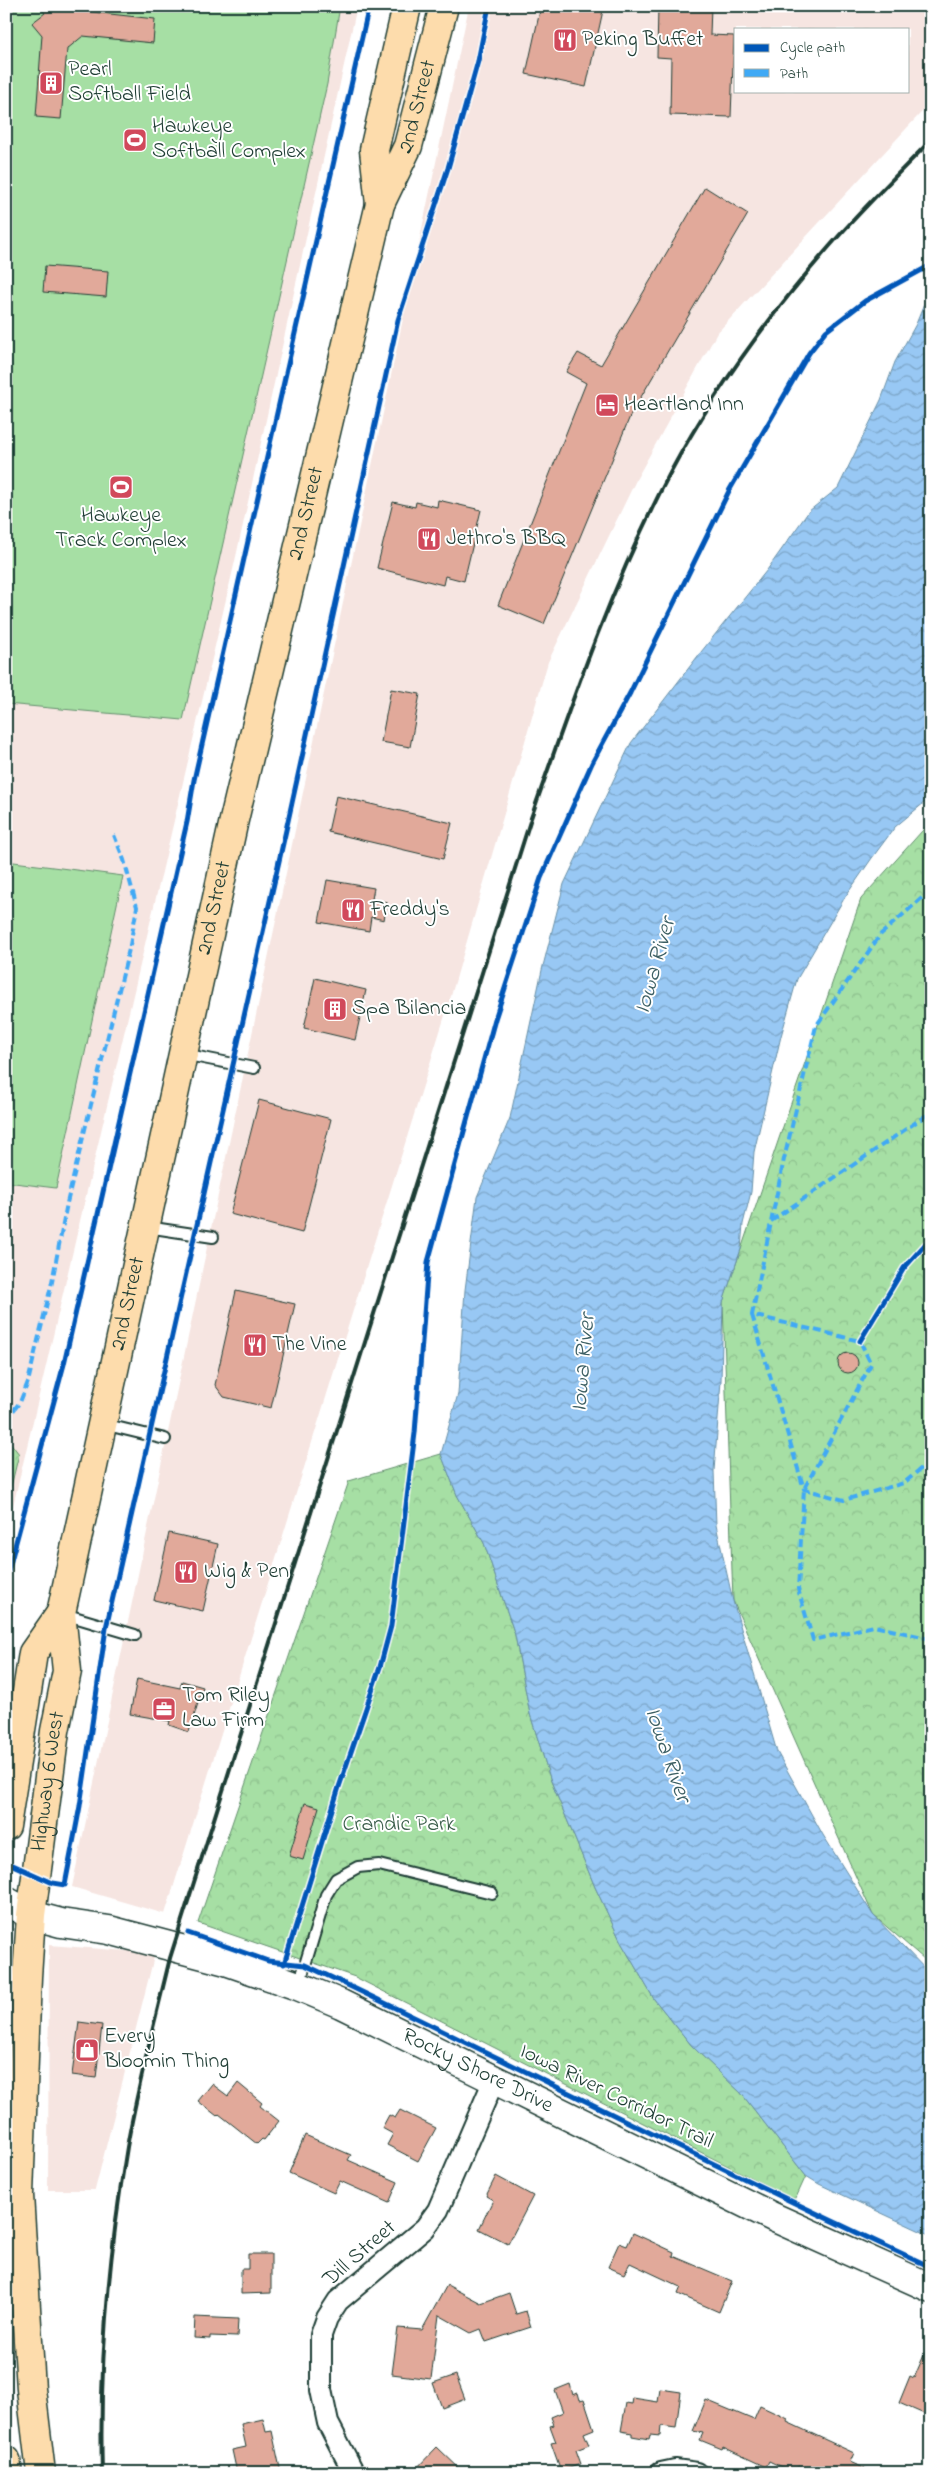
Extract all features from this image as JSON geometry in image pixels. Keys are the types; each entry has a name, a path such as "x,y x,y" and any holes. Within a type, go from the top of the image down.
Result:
{"main road":[{"name":"2nd Street","path":"380,204 374,150 407,6"},
{"name":"2nd Street","path":"61,1613 100,1423 234,820 380,204 408,146 444,6"},
{"name":"Highway 6 West","path":"6,1826 33,1654 61,1613"},
{"name":"Highway 6 West","path":"41,2473 31,2390 19,2196 26,1977 31,1915 54,1731 67,1670 61,1613"},
{"path":"6,1712 30,1671"}],"street":[{"name":"Rocky Shore Drive","path":"6,1901 31,1915 153,1941 226,1961 298,1986 341,2004 773,2217 931,2288"},
{"name":"Dill Street","path":"354,2473 328,2423 321,2390 321,2335 327,2318 338,2301 425,2228 438,2210 494,2080"},
{"path":"661,2473 675,2470 698,2473"}],"lane":[{"path":"182,1054 254,1068"},
{"path":"144,1227 213,1237"},
{"path":"100,1423 165,1439"},
{"path":"61,1613 134,1635"},
{"path":"298,1986 326,1895 336,1879 358,1867 380,1866 492,1893"}],"shaded area":[{"path":"6,6 357,6 235,561 6,1536"},
{"path":"469,6 931,6 931,102 717,333 637,478 548,662 451,996 165,1914 72,1887"},
{"path":"49,1945 155,1953 95,2190 48,2190"}],"green space":[{"name":"Hawkeye Track Complex","path":"6,6 340,6 327,84 183,720 6,704"},
{"path":"931,821 931,1965 873,1915 733,1601 723,1302 861,899"},
{"path":"6,861 123,876 56,1188 6,1182"},
{"path":"6,1437 19,1454 6,1507"},
{"name":"Crandic Park","path":"441,1454 457,1495 484,1543 515,1635 530,1714 551,1781 595,1887 622,1944 654,1999 692,2046 741,2093 806,2176 795,2200 355,1977 198,1923 349,1481"}],"water":[{"name":"Iowa River","path":"931,281 931,793 925,802 895,827 872,858 845,897 797,979 781,1036 754,1152 751,1192 743,1224 741,1249 723,1302 721,1381 714,1471 716,1525 733,1601 777,1752 823,1835 873,1915 931,1975 931,2236 819,2184 806,2176 741,2093 692,2046 654,1999 622,1944 595,1887 551,1781 530,1714 515,1635 484,1543 457,1495 441,1454 458,1394 465,1290 477,1197 510,1118 542,970 564,884 631,743 767,570 809,511 838,488 881,400 895,362 916,324"}],"building":[{"name":"Pearl Softball Field","path":"39,6 71,6 74,10 155,19 153,43 83,36 67,49 61,119 36,117 42,35 32,23 45,13"},
{"name":"Peking Buffet","path":"541,6 604,6 586,87 526,74"},
{"path":"658,6 711,6 710,35 734,36 731,117 670,115 671,58 657,57"},
{"name":"Heartland Inn","path":"705,187 748,214 631,414 544,624 498,605 586,383 566,372 578,353 601,365"},
{"path":"45,266 108,271 106,297 43,292"},
{"name":"Jethro's BBQ","path":"438,500 481,510 464,581 445,576 443,585 377,568 393,502 415,507 416,502 437,507"},
{"path":"391,689 420,694 410,747 381,742"},
{"path":"336,796 452,823 443,859 328,832"},
{"name":"Freddy's","path":"327,880 374,888 372,899 387,902 384,920 371,917 369,931 319,922"},
{"name":"Spa Bilancia","path":"315,978 366,990 355,1040 304,1028"},
{"path":"259,1100 331,1119 302,1233 230,1214"},
{"name":"The Vine","path":"236,1291 295,1304 271,1408 224,1397 215,1385"},
{"path":"848,1353 855,1356 858,1363 855,1370 848,1373 841,1370 838,1363 841,1356"},
{"name":"Wig & Pen","path":"169,1533 218,1544 203,1611 154,1600"},
{"name":"Tom Riley Law Firm","path":"137,1679 180,1688 182,1681 203,1687 189,1732 169,1725 170,1721 130,1714"},
{"path":"305,1803 319,1807 303,1860 289,1856"},
{"name":"Every Bloomin Thing","path":"79,2022 102,2025 96,2078 72,2075"},
{"path":"238,2083 262,2103 260,2106 279,2121 264,2140 262,2139 257,2144 219,2114 217,2116 198,2101 212,2084 228,2096"},
{"path":"400,2110 436,2128 418,2161 387,2145 393,2134 382,2128 389,2115 395,2118"},
{"path":"305,2135 351,2155 348,2160 398,2182 389,2203 340,2181 334,2193 289,2173"},
{"path":"496,2176 533,2196 508,2244 479,2229 493,2200 486,2196"},
{"path":"633,2233 674,2252 673,2256 732,2281 719,2312 678,2294 681,2287 630,2263 624,2274 608,2267 619,2243 627,2246"},
{"path":"248,2254 271,2254 271,2293 241,2294 241,2269 248,2269"},
{"path":"447,2285 481,2303 509,2293 516,2314 526,2311 531,2327 486,2342 481,2329 471,2333 439,2315 431,2379 392,2374 398,2328 422,2330"},
{"path":"195,2317 238,2319 237,2337 210,2336 210,2339 194,2338"},
{"path":"931,2339 931,2417 899,2403 910,2376 914,2378"},
{"path":"456,2375 465,2399 442,2408 433,2383"},
{"path":"570,2384 573,2395 578,2393 580,2400 584,2399 594,2429 584,2433 589,2445 576,2450 581,2464 561,2471 551,2443 556,2442 550,2426 554,2425 551,2417 563,2412 555,2390"},
{"path":"660,2389 681,2392 676,2428 661,2426 660,2436 650,2435 649,2439 632,2436 632,2433 621,2431 626,2403 632,2404 633,2398 658,2402"},
{"path":"706,2400 754,2420 760,2406 788,2419 787,2422 854,2453 850,2462 875,2473 813,2473 798,2466 794,2473 769,2461 766,2467 723,2447 722,2449 700,2440 703,2433 693,2431"},
{"path":"263,2419 266,2432 272,2431 281,2473 237,2473 232,2450 246,2447 241,2424"},
{"path":"437,2447 464,2473 412,2473"}],"railway":[{"path":"102,2473 101,2432 104,2351 115,2228 131,2123 170,1958 531,818 562,730 594,643 630,557 670,473 704,414 743,356 807,273 854,220 931,140"}],"marked path":[{"path":"6,1420 20,1402 28,1382 52,1282 67,1203 130,945 137,907 124,860 114,835"},
{"path":"931,890 881,934 816,1026 784,1159 752,1315 860,1341 871,1364 804,1489 798,1589 813,1640 874,1626 931,1639"},
{"path":"771,1221 931,1112"},
{"path":"752,1315 804,1489 844,1500 904,1483 931,1460"}],"cycle path":[{"path":"6,1579 64,1364 369,6"},
{"path":"6,1862 53,1883 65,1885 80,1806 106,1628 286,830 398,320 448,168 478,61 489,6"},
{"path":"284,1964 339,1787 380,1667 391,1626 415,1433 428,1262 495,1019 541,878 592,763 630,693 729,491 809,353 826,331 865,301 931,265"},
{"path":"860,1341 904,1268 931,1238"},
{"name":"Iowa River Corridor Trail","path":"188,1933 268,1961 305,1965 774,2193 931,2267"}],"place":[{"name":"Peking Buffet","path":"565,40"},
{"name":"Pearl Softball Field","path":"51,83"},
{"name":"Hawkeye Softball Complex","path":"135,140"},
{"name":"Heartland Inn","path":"607,405"},
{"name":"Hawkeye Track Complex","path":"121,487"},
{"name":"Jethro's BBQ","path":"429,539"},
{"name":"Freddy's","path":"353,910"},
{"name":"Spa Bilancia","path":"335,1009"},
{"name":"The Vine","path":"255,1345"},
{"name":"Wig & Pen","path":"186,1572"},
{"name":"Tom Riley Law Firm","path":"164,1709"},
{"name":"Every Bloomin Thing","path":"87,2050"}]}
